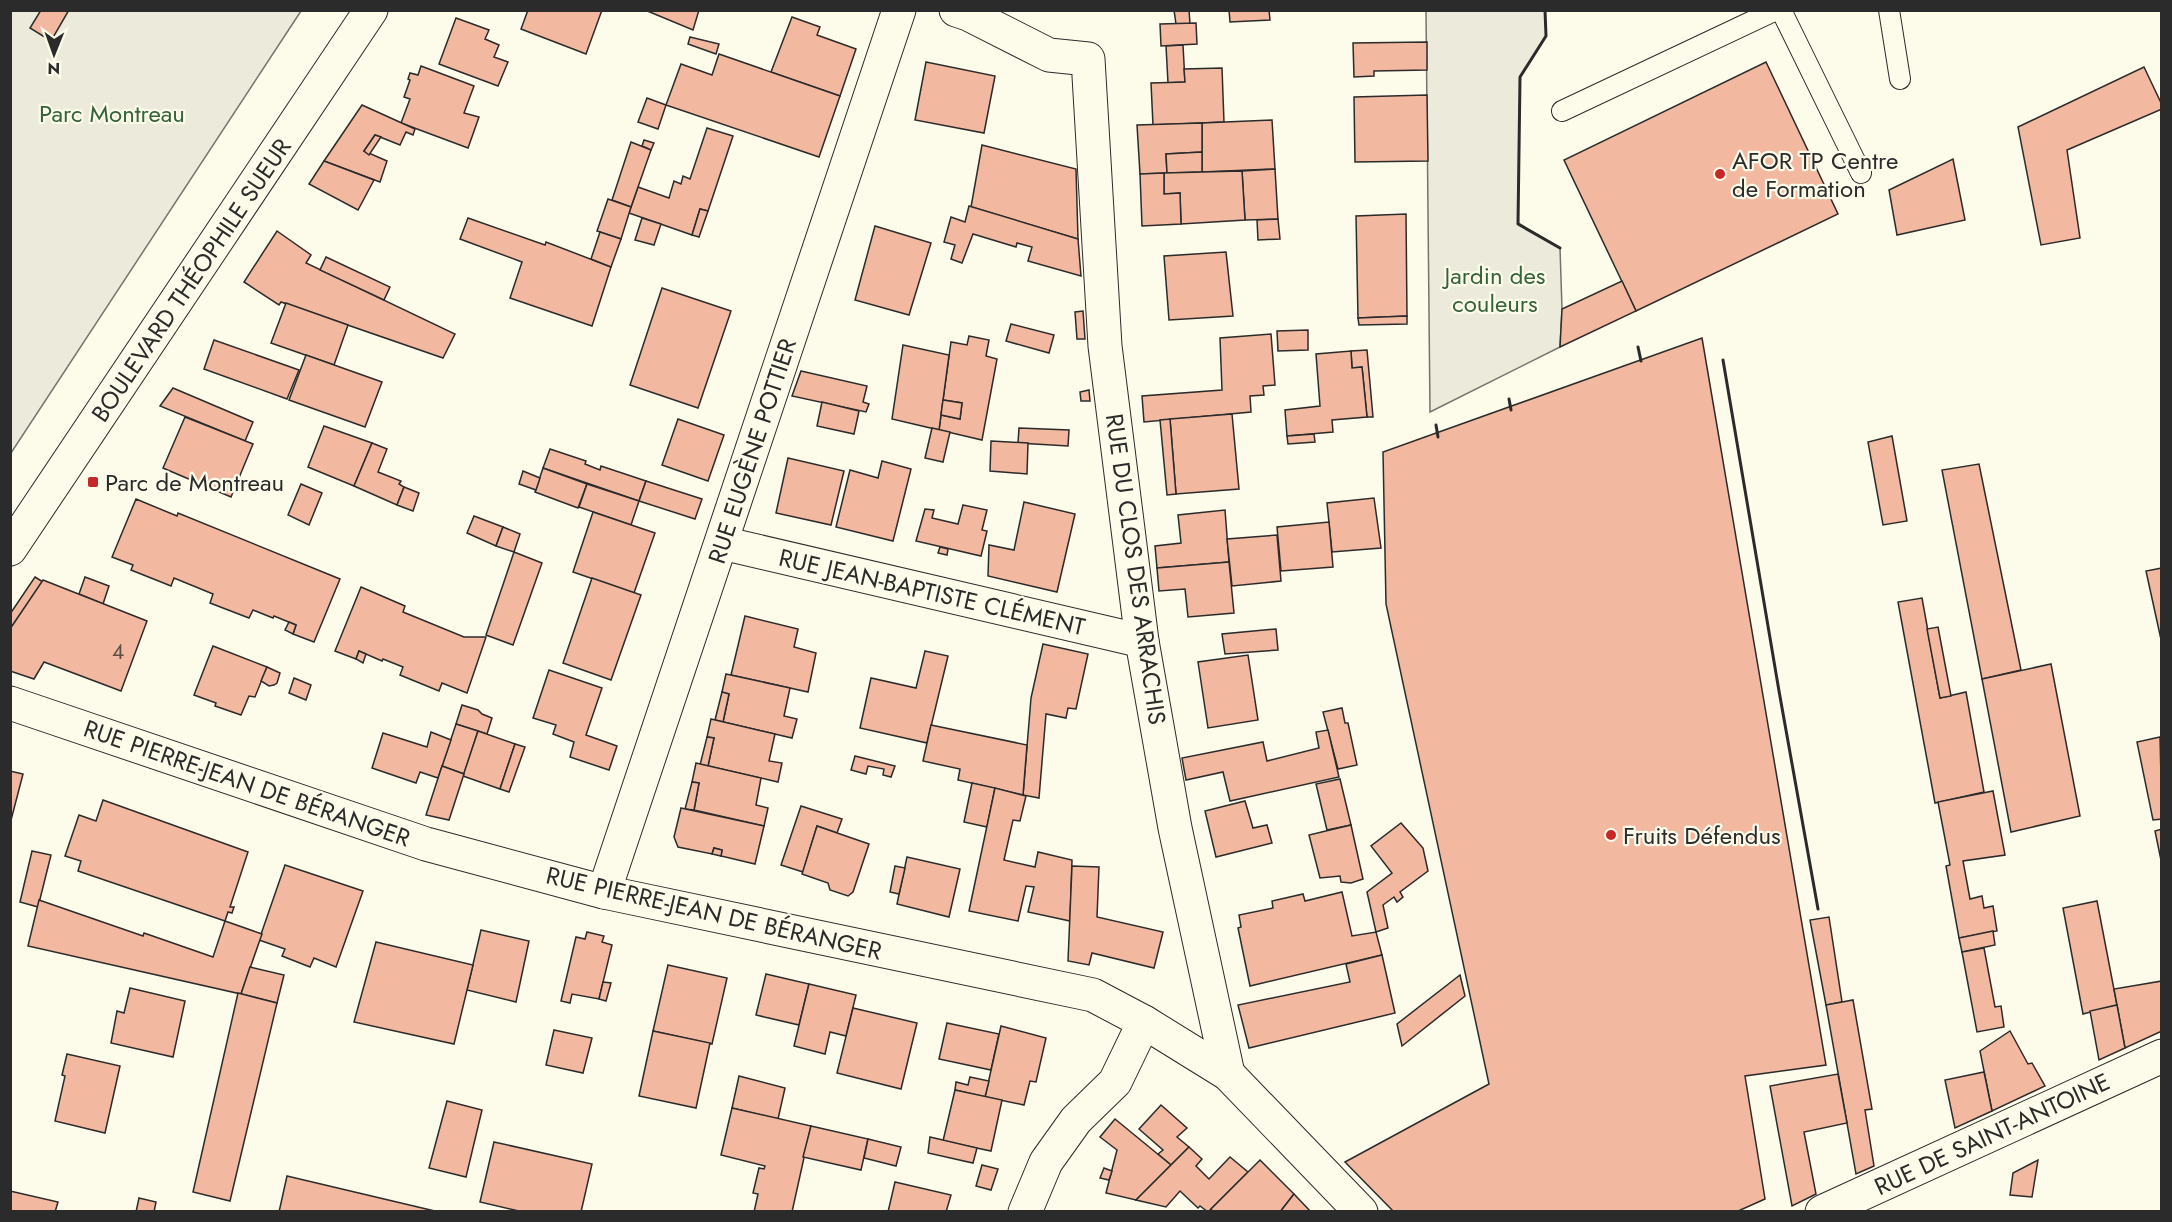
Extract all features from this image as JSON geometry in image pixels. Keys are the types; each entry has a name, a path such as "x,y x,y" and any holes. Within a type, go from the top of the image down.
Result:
{"street":[{"name":"BOULEVARD THÉOPHILE SUEUR","path":"10,549 371,10"},
{"name":"RUE EUGÈNE POTTIER","path":"604,892 899,10"},
{"name":"RUE DU CLOS DES ARRACHIS","path":"965,12 1049,55 1088,59 1105,346 1142,641 1175,828 1228,1074"},
{"name":"RUE JEAN-BAPTISTE CLÉMENT","path":"722,543 1142,641"},
{"name":"RUE PIERRE-JEAN DE BÉRANGER","path":"10,703 426,844 604,892 1093,995 1144,1022 1228,1074 1361,1212"},
{"path":"1025,1212 1046,1162 1076,1120 1115,1082 1144,1022"},
{"name":"RUE DE SAINT-ANTOINE","path":"1822,1212 2162,1056"}],"lane":[{"path":"1562,111 1776,10"},
{"path":"1781,10 1861,173"},
{"path":"1889,10 1900,79"}],"green space":[{"name":"Parc Montreau","path":"11,11 301,11 11,453"},
{"name":"Jardin des couleurs","path":"1426,11 1545,11 1546,36 1520,77 1518,223 1560,248 1562,309 1560,347 1430,412"}],"building":[{"path":"41,10 69,10 51,41 30,28"},
{"path":"528,10 602,10 586,54 521,29"},
{"path":"645,10 699,10 693,30"},
{"path":"1174,10 1189,10 1190,24 1176,24"},
{"path":"1229,10 1269,10 1270,20 1230,22"},
{"path":"792,17 820,27 817,35 856,49 840,96 771,72"},
{"path":"456,18 489,30 485,39 499,45 494,57 508,62 498,86 439,64"},
{"path":"1196,23 1197,44 1161,46 1160,24"},
{"path":"690,37 719,44 716,54 688,44"},
{"path":"1427,42 1427,70 1374,71 1374,76 1354,77 1353,43"},
{"path":"1183,45 1185,82 1168,83 1166,46"},
{"path":"719,54 840,96 819,157 666,105 681,64 712,75"},
{"path":"926,62 995,76 984,133 915,120"},
{"path":"1766,62 1838,214 1636,311 1564,160"},
{"path":"421,66 474,86 464,113 479,117 468,148 401,123 410,99 404,97 410,73 418,75"},
{"path":"2144,67 2162,109 2067,150 2080,238 2041,245 2018,127"},
{"path":"1222,68 1224,122 1153,125 1151,83 1185,82 1184,69"},
{"path":"1427,95 1428,161 1355,162 1354,97"},
{"path":"647,98 666,105 658,129 638,122"},
{"path":"362,105 415,129 413,135 406,132 400,145 375,135 364,151 387,161 380,182 324,161"},
{"path":"1272,120 1275,169 1202,172 1202,123"},
{"path":"1202,123 1202,152 1166,154 1167,173 1140,174 1137,125"},
{"path":"707,128 733,136 708,211 700,209 692,235 629,213 638,187 669,198 674,181 681,184 683,176 690,179"},
{"path":"375,135 381,137 369,155 364,151"},
{"path":"644,140 654,143 651,150 642,146"},
{"path":"631,142 651,150 631,207 612,200"},
{"path":"982,145 1076,169 1078,239 971,207"},
{"path":"1202,152 1202,172 1167,173 1166,154"},
{"path":"1953,159 1965,220 1897,235 1889,190"},
{"path":"324,161 374,180 358,210 309,184"},
{"path":"1275,169 1278,219 1245,220 1242,171"},
{"path":"1242,171 1245,220 1181,224 1180,193 1164,194 1164,173"},
{"path":"1164,173 1164,194 1180,193 1181,224 1142,226 1140,174"},
{"path":"608,199 631,207 621,239 597,231"},
{"path":"969,206 1078,239 1081,276 1028,261 1032,247 1017,243 1016,247 973,234 962,263 951,259 955,245 944,242 951,217 965,222"},
{"path":"700,209 708,211 699,237 692,235"},
{"path":"1406,214 1407,316 1358,318 1356,216"},
{"path":"468,218 545,245 546,242 611,267 592,326 510,298 522,262 460,239"},
{"path":"642,218 661,224 654,245 635,240"},
{"path":"1278,219 1280,239 1258,240 1257,220"},
{"path":"875,226 931,243 909,315 855,300"},
{"path":"277,231 311,255 306,263 455,334 443,358 281,302 279,305 244,282"},
{"path":"600,232 621,239 611,267 591,259"},
{"path":"1226,252 1233,316 1169,320 1164,256"},
{"path":"326,257 390,287 384,300 320,270"},
{"path":"1622,281 1636,311 1560,347 1562,309"},
{"path":"662,288 731,311 698,408 630,385"},
{"path":"286,303 348,325 334,365 271,343"},
{"path":"1083,311 1085,339 1077,339 1075,312"},
{"path":"1407,316 1407,324 1359,325 1358,318"},
{"path":"1011,324 1054,335 1049,353 1006,341"},
{"path":"1308,330 1308,350 1278,351 1277,331"},
{"path":"1271,334 1275,385 1263,386 1264,395 1250,396 1251,412 1144,422 1142,396 1222,390 1220,338"},
{"path":"969,336 989,340 986,356 997,359 982,440 939,430 941,415 960,419 962,403 943,400 951,342 967,345"},
{"name":"Fruits Défendus","path":"1702,338 1826,1065 1745,1076 1765,1199 1736,1212 1394,1212 1345,1162 1489,1084 1386,604 1383,452"},
{"path":"214,340 299,370 287,399 204,369"},
{"path":"903,345 949,355 939,430 892,419"},
{"path":"1367,350 1373,417 1367,417 1362,367 1352,368 1351,351"},
{"path":"1351,351 1352,368 1362,367 1367,417 1332,420 1333,432 1287,436 1285,410 1320,406 1316,354"},
{"path":"306,355 382,382 365,427 289,400"},
{"path":"801,371 867,386 863,402 869,404 866,412 792,396"},
{"path":"173,388 253,422 245,441 160,406"},
{"path":"1089,390 1090,401 1081,401 1080,392"},
{"path":"943,400 962,403 960,419 941,415"},
{"path":"822,402 859,411 854,434 817,426"},
{"path":"1232,414 1239,489 1176,494 1170,419"},
{"path":"185,417 253,444 231,497 163,468"},
{"path":"678,419 724,435 708,481 662,465"},
{"path":"1170,419 1176,494 1167,495 1160,420"},
{"path":"324,426 372,443 354,486 308,467"},
{"path":"932,428 950,432 943,462 925,458"},
{"path":"1019,428 1069,430 1068,446 1018,443"},
{"path":"1314,434 1315,442 1288,444 1287,436"},
{"path":"1892,436 1907,521 1883,525 1868,442"},
{"path":"991,441 1028,443 1027,474 990,471"},
{"path":"372,443 387,449 378,472 401,481 399,484 404,487 397,505 354,486"},
{"path":"550,449 586,461 585,464 600,470 601,466 646,481 639,501 543,468"},
{"path":"788,458 844,471 831,525 776,513"},
{"path":"882,461 911,469 893,541 836,527 850,470 878,478"},
{"path":"1979,464 2021,670 1982,679 1942,470"},
{"path":"543,468 587,484 578,508 535,492"},
{"path":"523,471 540,478 536,490 519,484"},
{"path":"646,481 702,499 695,519 639,501"},
{"path":"301,484 322,493 309,525 288,515"},
{"path":"587,484 639,501 631,525 579,507"},
{"path":"404,487 419,493 413,511 397,505"},
{"path":"1374,498 1381,548 1332,552 1327,503"},
{"path":"136,499 177,516 178,513 340,579 314,642 293,634 296,625 253,610 249,618 210,603 213,594 174,578 171,586 131,570 133,565 112,557"},
{"path":"1024,502 1075,514 1057,592 988,576 989,545 1014,550"},
{"path":"963,505 987,510 982,530 987,531 981,556 916,541 925,509 934,510 932,518 958,524"},
{"path":"1225,510 1229,562 1157,568 1155,546 1181,543 1178,515"},
{"path":"593,512 655,533 634,593 573,572"},
{"path":"474,516 503,527 496,546 467,533"},
{"path":"1329,522 1333,567 1281,571 1277,527"},
{"path":"503,527 520,534 514,552 496,546"},
{"path":"1277,535 1281,581 1232,586 1227,539"},
{"path":"940,547 948,549 947,555 938,553"},
{"path":"514,552 542,563 513,645 486,635"},
{"path":"1229,562 1234,613 1188,617 1185,589 1159,591 1157,568"},
{"path":"2162,568 2162,644 2146,571"},
{"path":"35,577 43,582 10,629 10,614"},
{"path":"85,577 109,586 103,604 79,594"},
{"path":"592,578 641,595 611,680 563,663"},
{"path":"43,580 147,621 121,691 44,662 34,679 10,671 10,629"},
{"path":"361,587 405,606 403,612 464,637 486,637 467,693 442,683 439,691 400,675 403,667 359,651 356,659 335,651"},
{"path":"1922,598 1940,698 1966,692 1984,792 1935,803 1898,602"},
{"path":"745,616 798,629 794,647 816,653 808,692 731,675"},
{"path":"289,622 296,625 293,634 285,630"},
{"path":"1938,627 1951,696 1940,698 1927,629"},
{"path":"1276,629 1278,650 1225,654 1222,634"},
{"path":"1043,644 1088,654 1076,709 1068,708 1066,718 1046,714 1039,798 1023,795 1031,698"},
{"path":"213,646 267,667 255,697 249,696 241,715 215,706 216,703 194,695"},
{"path":"359,651 366,654 363,663 356,659"},
{"path":"925,651 948,656 927,743 860,728 871,678 916,688"},
{"path":"1248,655 1258,720 1208,728 1198,662"},
{"path":"2051,664 2080,816 2011,832 1982,679"},
{"path":"267,667 280,673 274,685 269,686 261,681"},
{"path":"549,670 602,688 586,735 617,746 609,770 570,757 574,742 553,734 556,725 533,718"},
{"path":"726,674 790,688 784,716 797,719 792,738 723,722 729,694 722,692"},
{"path":"294,678 311,685 306,700 289,693"},
{"path":"722,692 729,694 723,722 715,720"},
{"path":"462,705 492,718 487,734 456,724"},
{"path":"1342,708 1345,723 1348,723 1357,765 1338,769 1323,712"},
{"path":"711,719 775,734 769,761 782,763 778,782 708,766 714,738 707,737"},
{"path":"456,724 478,731 464,774 442,766"},
{"path":"931,725 1027,745 1023,795 958,780 960,769 923,761"},
{"path":"1328,730 1339,777 1230,801 1223,772 1186,780 1182,758 1263,742 1267,761 1319,748 1316,732"},
{"path":"478,731 515,744 500,789 463,776"},
{"path":"431,732 451,740 438,778 420,772 416,783 372,768 383,733 427,747"},
{"path":"707,737 714,738 708,766 700,765"},
{"path":"2160,737 2162,819 2153,820 2137,742"},
{"path":"515,744 525,747 509,792 500,789"},
{"path":"855,756 895,766 891,777 883,775 884,769 868,766 866,774 851,770"},
{"path":"696,763 761,778 756,805 768,808 764,826 694,810 699,783 692,782"},
{"path":"442,766 464,774 449,820 426,815"},
{"path":"10,771 23,774 10,824"},
{"path":"1340,779 1351,825 1327,830 1316,784"},
{"path":"692,782 699,783 694,810 685,809"},
{"path":"972,783 995,788 987,827 964,822"},
{"path":"995,788 1026,796 1020,821 1013,820 1004,860 1035,867 1038,852 1072,860 1070,921 1028,912 1034,887 1026,886 1018,921 969,911"},
{"path":"1993,791 2005,855 1963,861 1970,899 1982,896 1984,908 1993,906 1997,931 1959,938 1946,866 1950,865 1938,802"},
{"path":"103,800 248,852 230,907 234,907 232,913 228,912 225,921 78,871 81,861 65,856 79,815 96,821"},
{"path":"1245,801 1253,828 1267,825 1272,843 1216,857 1205,811"},
{"path":"801,806 842,819 837,833 817,826 803,872 781,865"},
{"path":"681,808 764,826 755,864 721,856 722,850 714,848 712,854 678,847 674,837"},
{"path":"1401,823 1423,848 1428,871 1400,892 1403,897 1397,902 1394,897 1383,905 1388,928 1376,932 1367,892 1392,873 1371,846"},
{"path":"1351,825 1363,879 1351,883 1341,882 1340,876 1320,878 1309,835"},
{"path":"817,826 869,844 853,892 848,896 830,890 828,883 802,874"},
{"path":"2162,829 2162,865 2155,831"},
{"path":"714,848 722,850 721,856 712,854"},
{"path":"32,851 51,855 38,907 20,902"},
{"path":"907,857 960,869 949,917 897,904"},
{"path":"285,865 363,891 336,967 314,958 310,967 282,956 285,949 259,940"},
{"path":"895,866 905,868 899,894 890,892"},
{"path":"1072,866 1099,867 1097,917 1163,932 1154,968 1092,953 1089,965 1068,961"},
{"path":"1342,892 1352,936 1376,932 1382,955 1250,986 1238,928 1241,927 1239,915 1273,908 1272,901 1303,894 1305,901"},
{"path":"39,900 143,936 144,933 213,957 225,921 262,934 241,994 28,946"},
{"path":"2097,901 2117,1005 2083,1014 2063,908"},
{"path":"1829,917 1842,1002 1826,1005 1810,920"},
{"path":"481,930 529,941 516,1002 467,990"},
{"path":"1993,931 1995,945 1962,952 1959,938"},
{"path":"587,932 604,936 602,942 612,945 599,999 572,994 570,1003 561,1001 576,937 585,939"},
{"path":"376,942 473,965 454,1044 354,1022"},
{"path":"1984,948 1995,1007 2001,1006 2004,1027 1977,1032 1962,952"},
{"path":"1382,955 1395,1013 1249,1048 1238,1005 1350,982 1346,964"},
{"path":"668,965 727,978 712,1044 653,1031"},
{"path":"250,967 284,975 277,1003 241,994"},
{"path":"766,974 809,984 799,1025 756,1015"},
{"path":"1460,975 1465,996 1402,1046 1397,1024"},
{"path":"2162,981 2162,1031 2125,1048 2114,989"},
{"path":"603,982 611,983 606,1001 599,999"},
{"path":"809,984 856,995 846,1036 830,1032 825,1054 794,1046"},
{"path":"130,988 185,1001 173,1057 111,1043 117,1011 124,1013"},
{"path":"238,993 277,1003 230,1201 193,1192"},
{"path":"1853,1000 1872,1109 1865,1110 1874,1166 1856,1174 1826,1005"},
{"path":"2117,1005 2125,1048 2099,1060 2090,1011"},
{"path":"853,1008 917,1023 901,1089 837,1073"},
{"path":"947,1023 999,1034 991,1070 939,1059"},
{"path":"1001,1026 1046,1038 1036,1082 1030,1081 1024,1105 985,1097"},
{"path":"554,1030 592,1038 583,1073 546,1065"},
{"path":"653,1031 710,1043 696,1108 639,1096"},
{"path":"2010,1031 2028,1064 2032,1063 2045,1086 1992,1111 1980,1051"},
{"path":"67,1054 120,1066 105,1133 55,1121 65,1076 62,1075"},
{"path":"1984,1072 1992,1111 1955,1128 1945,1080"},
{"path":"1838,1074 1847,1123 1804,1132 1816,1194 1792,1206 1770,1086"},
{"path":"739,1076 785,1088 778,1119 732,1108"},
{"path":"970,1077 989,1081 985,1097 955,1090 956,1082 968,1085"},
{"path":"955,1090 1002,1100 991,1151 943,1141"},
{"path":"447,1101 482,1110 466,1177 429,1168"},
{"path":"1161,1105 1187,1128 1177,1137 1189,1147 1171,1165 1158,1154 1163,1150 1139,1129"},
{"path":"732,1108 811,1126 792,1212 754,1212 758,1194 753,1193 759,1168 764,1169 765,1166 721,1155"},
{"path":"1115,1119 1171,1165 1136,1200 1106,1193 1117,1150 1100,1137"},
{"path":"811,1126 868,1139 861,1170 803,1157"},
{"path":"930,1137 977,1148 973,1163 928,1153"},
{"path":"868,1139 901,1147 896,1166 864,1158"},
{"path":"494,1142 592,1164 581,1212 523,1212 480,1202"},
{"path":"1189,1147 1202,1159 1196,1166 1209,1179 1230,1157 1248,1172 1208,1212 1200,1206 1198,1208 1180,1191 1166,1207 1136,1200"},
{"path":"1260,1160 1294,1194 1280,1212 1213,1212 1211,1209"},
{"path":"2038,1160 2032,1197 2010,1195 2013,1173"},
{"path":"982,1165 998,1169 991,1190 976,1186"},
{"path":"1104,1168 1112,1171 1109,1180 1100,1178"},
{"path":"287,1176 439,1212 279,1212"},
{"path":"895,1182 951,1195 946,1212 888,1212"},
{"path":"10,1191 58,1202 55,1212 10,1212"},
{"path":"1294,1194 1311,1212 1280,1212"},
{"path":"139,1198 156,1202 154,1212 136,1212"}],"wall":[{"path":"1545,10 1546,36 1520,77 1518,224 1560,248"},
{"path":"1638,347 1641,361"},
{"path":"1723,360 1818,909"},
{"path":"1509,399 1511,410"},
{"path":"1436,425 1438,437"}],"place":[{"name":"AFOR TP Centre de Formation","path":"1720,174"},
{"name":"Parc de Montreau","path":"93,482"},
{"name":"Fruits Défendus","path":"1611,835"}]}
